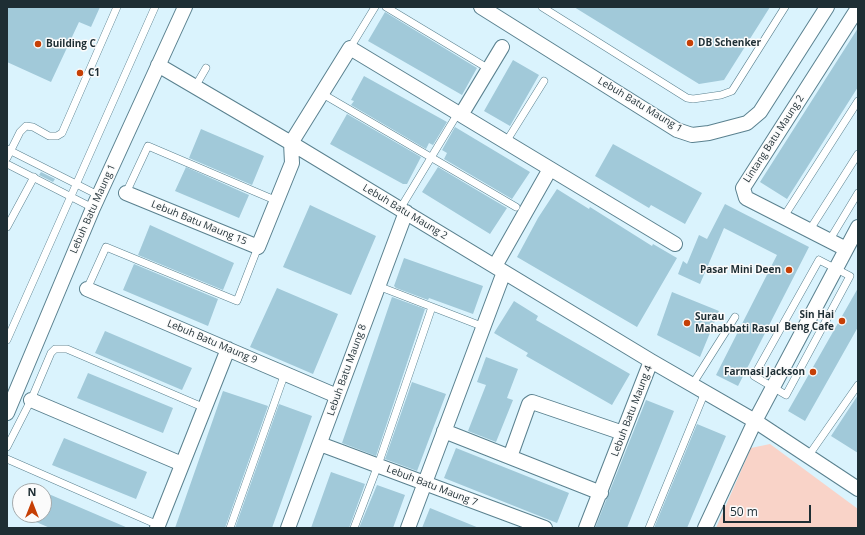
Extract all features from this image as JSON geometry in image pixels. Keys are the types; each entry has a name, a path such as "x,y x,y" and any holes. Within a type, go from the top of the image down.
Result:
{"street":[{"name":"Lebuh Batu Maung 1","path":"7,413 96,201 186,7"},
{"name":"Lebuh Batu Maung 1","path":"481,7 677,130 692,135 709,133 747,123 760,112 827,7"},
{"name":"Lintang Batu Maung 2","path":"846,249 746,198 743,188 858,8"},
{"path":"460,114 502,47"},
{"path":"291,142 350,48 675,244"},
{"name":"Lebuh Batu Maung 2","path":"158,65 291,142 651,362"},
{"name":"Lebuh Batu Maung 15","path":"126,193 258,247 292,163 291,142"},
{"path":"408,528 484,327 500,269 550,169"},
{"name":"Lebuh Batu Maung 8","path":"288,528 378,286 403,211"},
{"path":"705,528 772,387 858,227"},
{"name":"Lebuh Batu Maung 9","path":"87,289 337,396"},
{"path":"157,526 228,349"},
{"name":"Lebuh Batu Maung 4","path":"586,528 601,493 651,362 755,421"},
{"path":"31,400 182,464"},
{"path":"510,457 529,404 532,402 623,433"},
{"path":"755,421 858,488"},
{"path":"444,431 601,493"},
{"name":"Lebuh Batu Maung 7","path":"320,444 545,528"}],"lane":[{"path":"96,201 76,184 8,152 20,132 26,126 33,127 49,136 57,136 62,133 117,7"},
{"path":"7,340 154,7"},
{"path":"350,48 375,7"},
{"path":"386,7 489,69"},
{"path":"542,7 687,98 693,100 721,95 732,91 784,7"},
{"path":"195,87 206,68"},
{"path":"506,142 544,81"},
{"path":"321,93 516,207"},
{"path":"783,218 858,101"},
{"path":"403,211 431,158 460,114"},
{"path":"126,193 148,146 277,201"},
{"path":"809,231 858,154"},
{"path":"7,164 71,196 96,201"},
{"path":"7,227 34,177"},
{"path":"828,240 858,193"},
{"path":"87,289 106,247 237,301 258,247"},
{"path":"772,387 754,376 819,260 835,269"},
{"path":"378,286 484,327"},
{"path":"354,528 378,465 432,307"},
{"path":"692,385 735,317"},
{"path":"7,447 31,400 51,353 55,349 61,348 205,408"},
{"path":"230,528 285,373"},
{"path":"809,455 858,385"},
{"path":"649,528 706,392"},
{"path":"7,459 157,526"}],"shaded area":[{"path":"770,444 858,509 858,528 716,528 751,448"}],"building":[{"name":"Building C","path":"7,7 100,7 91,27 79,22 51,82 7,62"},
{"name":"DB Schenker","path":"574,7 770,7 724,80 699,84"},
{"path":"385,12 477,68 462,95 368,41"},
{"path":"858,28 858,87 787,199 760,182"},
{"path":"513,60 539,75 510,126 484,111"},
{"path":"364,76 447,122 433,145 429,143 426,149 351,105 354,101 351,100"},
{"path":"347,114 421,157 407,184 403,184 330,144"},
{"path":"455,127 530,172 512,199 444,159 447,153 442,150"},
{"path":"201,129 264,156 252,185 189,158"},
{"path":"613,144 702,193 685,224 651,205 649,208 595,176"},
{"path":"186,167 249,195 239,218 175,191"},
{"path":"438,167 507,208 490,234 422,192"},
{"path":"41,172 55,179 53,182 39,175"},
{"path":"557,189 589,209 590,207 652,246 653,244 677,258 637,327 517,257 538,218"},
{"path":"725,204 809,247 738,386 716,375 777,255 724,228 700,284 678,274 683,261 687,264 699,235 707,239"},
{"path":"310,205 376,236 351,295 283,267"},
{"path":"150,225 234,263 223,290 138,255"},
{"path":"404,258 483,286 473,314 396,288 394,286"},
{"path":"134,264 218,299 208,326 123,290"},
{"path":"277,288 338,314 313,374 250,347"},
{"path":"858,288 858,327 805,421 788,411"},
{"name":"Surau Mahabbati Rasul","path":"672,292 719,311 700,357 657,335"},
{"path":"392,297 425,309 376,456 342,443"},
{"path":"514,301 538,316 536,320 630,374 612,405 526,356 528,353 494,333"},
{"path":"105,331 192,368 182,390 95,353"},
{"path":"486,357 518,369 507,398 513,400 496,442 468,431 486,385 477,382"},
{"path":"88,373 173,408 163,433 77,398"},
{"path":"412,382 446,394 417,471 385,459"},
{"path":"223,391 268,406 225,528 175,528"},
{"path":"858,395 858,453 831,436"},
{"path":"646,400 674,411 627,528 595,528"},
{"path":"279,404 312,416 272,528 235,528"},
{"path":"697,424 726,436 687,528 654,528"},
{"path":"64,438 147,472 136,499 52,465"},
{"path":"456,448 569,493 557,523 444,478"},
{"path":"331,472 365,484 349,528 311,528"},
{"path":"377,485 405,495 393,528 359,528"},
{"path":"52,495 128,528 50,528 38,523 52,523"},
{"path":"430,508 479,528 422,528"}],"place":[{"name":"DB Schenker","path":"690,43"},
{"name":"Building C","path":"38,44"},
{"name":"C1","path":"80,73"},
{"name":"Pasar Mini Deen","path":"789,270"},
{"name":"Sin Hai Beng Cafe","path":"842,321"},
{"name":"Surau Mahabbati Rasul","path":"687,323"},
{"name":"Farmasi Jackson","path":"813,372"}]}
